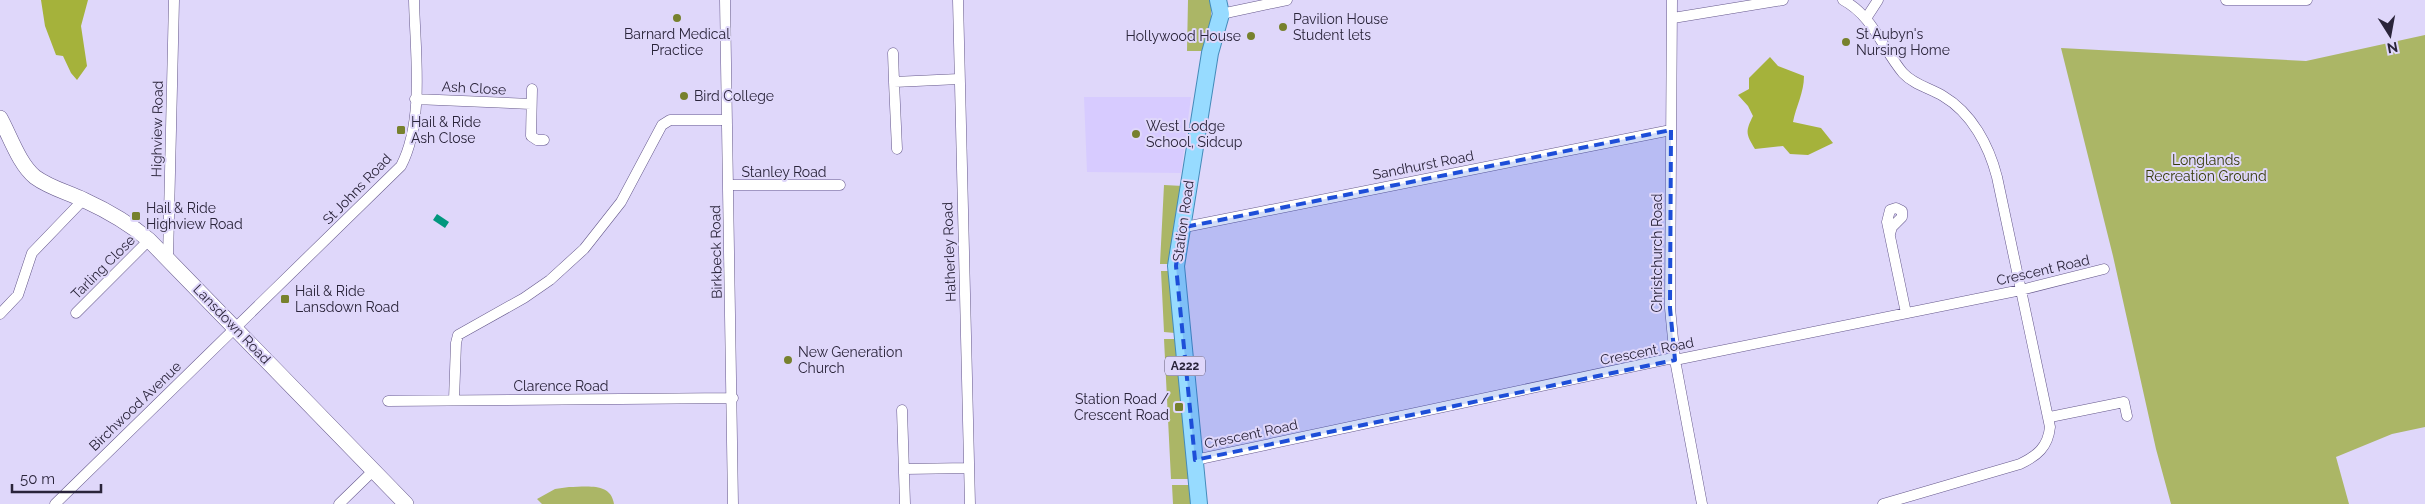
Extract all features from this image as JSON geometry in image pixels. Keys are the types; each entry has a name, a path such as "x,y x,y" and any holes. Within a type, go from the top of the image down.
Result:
{"main road":[{"name":"Station Road","path":"1199,504 1176,266 1180,228 1210,53 1220,7"}],"street":[{"name":"Highview Road","path":"168,259 174,0"},
{"name":"St Johns Road","path":"236,328 401,166 411,142 416,99 414,0"},
{"name":"Birkbeck Road","path":"726,0 734,504"},
{"name":"Hatherley Road","path":"958,0 970,504"},
{"path":"1220,7 1287,0"},
{"name":"Christchurch Road","path":"1672,0 1670,303 1675,360 1702,504"},
{"path":"1673,18 1783,0"},
{"path":"1843,0 1856,7 1867,17 1904,74 1914,83 1945,97 1982,135 1997,177 2050,417 2046,444 2031,459 2020,464 1884,504"},
{"path":"1867,17 1878,0"},
{"path":"2226,0 2308,0"},
{"path":"893,53 897,149"},
{"path":"894,82 959,79"},
{"path":"532,88 531,136 537,140 544,140"},
{"name":"Ash Close","path":"416,99 531,104"},
{"name":"Lansdown Road","path":"0,118 22,161 34,176 50,187 83,200 127,222 149,240 406,504"},
{"path":"454,400 456,343 458,335 524,298 550,280 584,249 621,202 662,125 670,120 727,120"},
{"name":"Sandhurst Road","path":"1180,228 1671,130"},
{"name":"Stanley Road","path":"729,185 840,185"},
{"path":"0,314 18,295 32,253 83,200"},
{"path":"1890,234 1906,313"},
{"name":"Tarling Close","path":"76,313 149,240"},
{"name":"Crescent Road","path":"1195,460 1668,359 1675,360 2021,290 2104,270"},
{"name":"Birchwood Avenue","path":"54,504 236,328"},
{"name":"Clarence Road","path":"388,401 733,398"},
{"path":"2050,417 2124,402 2127,416"},
{"path":"902,410 905,504"},
{"path":"904,469 969,468"},
{"path":"339,504 374,470"}],"highlighted area":[{"path":"1671,130 1670,308 1675,360 1195,460 1176,266 1180,228"}],"shaded area":[{"path":"41,0 88,0 81,26 87,66 77,80 71,73 63,56 56,55 45,26"},
{"path":"1770,57 1778,66 1804,76 1803,88 1793,122 1821,128 1833,143 1808,155 1790,154 1783,146 1755,149 1748,133 1753,116 1748,106 1738,95 1749,89 1749,78"},
{"name":"West Lodge School, Sidcup","path":"1084,97 1191,97 1181,173 1087,172"},
{"path":"437,214 449,222 445,228 433,220"}],"green space":[{"path":"1188,0 1211,0 1211,21 1205,51 1187,51"},
{"name":"Longlands Recreation Ground","path":"2425,35 2425,427 2392,434 2336,457 2349,504 2171,504 2156,449 2113,256 2061,48 2306,61"},
{"path":"1164,185 1183,186 1169,264 1160,264"},
{"path":"1161,271 1169,271 1175,333 1164,332"},
{"path":"1164,339 1176,339 1190,479 1171,479"},
{"path":"1172,485 1191,485 1192,504 1173,504"},
{"path":"597,487 603,489 612,497 614,504 542,504 537,499 555,489"}],"place":[{"name":"Barnard Medical Practice","path":"677,18"},
{"name":"Pavilion House Student lets","path":"1283,27"},
{"name":"Hollywood House","path":"1251,36"},
{"name":"St Aubyn's Nursing Home","path":"1846,42"},
{"name":"Bird College","path":"684,96"},
{"name":"Hail & Ride Ash Close","path":"401,130"},
{"name":"West Lodge School, Sidcup","path":"1136,134"},
{"name":"Hail & Ride Highview Road","path":"136,216"},
{"name":"Hail & Ride Lansdown Road","path":"285,299"},
{"name":"New Generation Church","path":"788,360"},
{"name":"Station Road / Crescent Road","path":"1179,407"}]}
